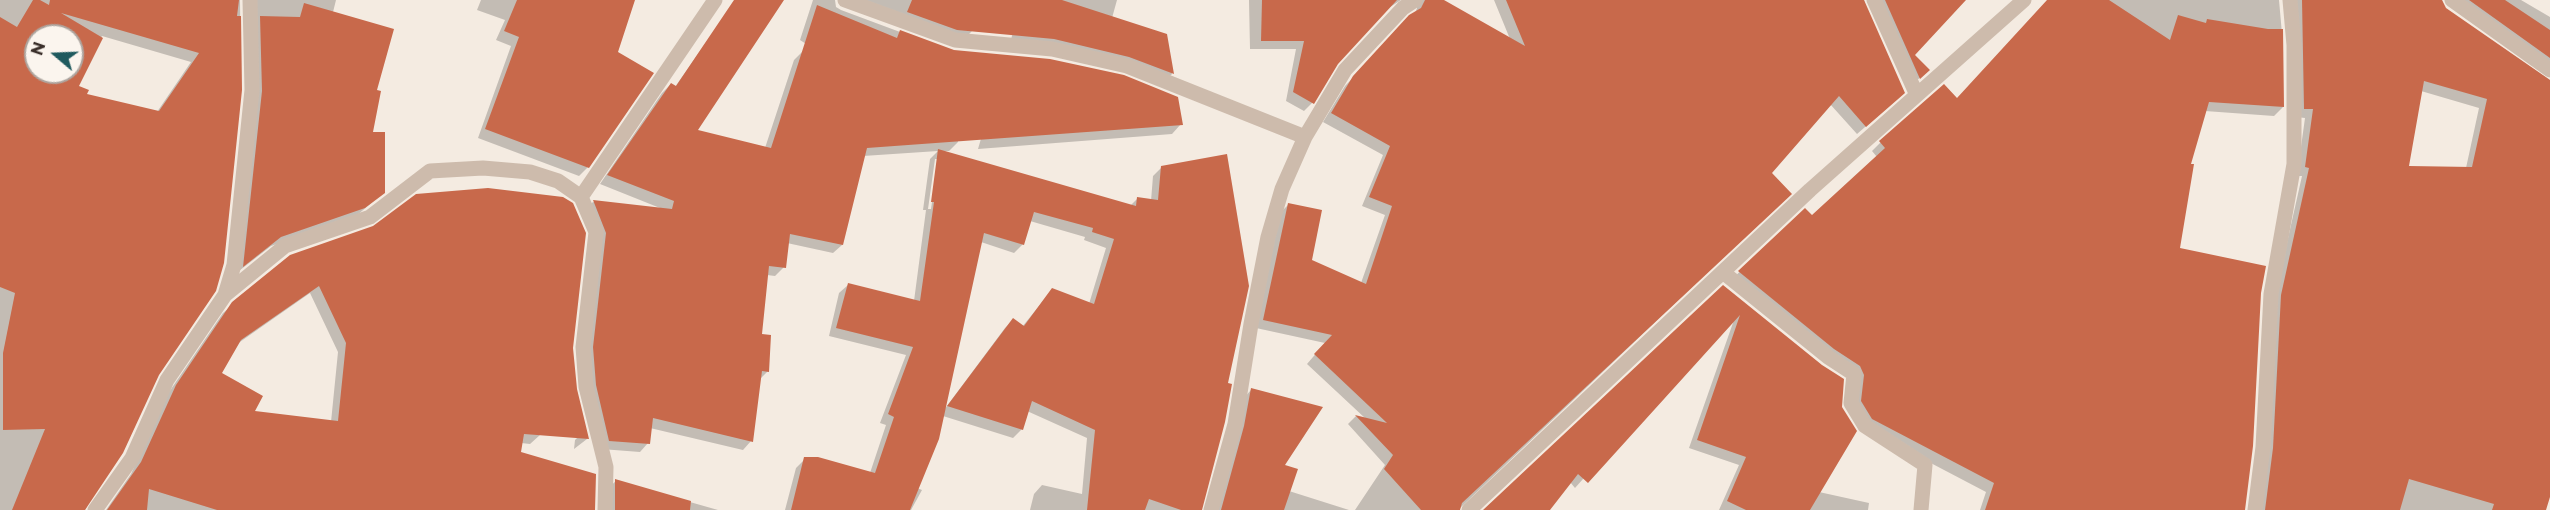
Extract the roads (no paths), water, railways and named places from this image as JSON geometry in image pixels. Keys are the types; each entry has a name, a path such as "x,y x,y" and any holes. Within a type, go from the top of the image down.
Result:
{"street":[{"path":"225,295 234,266 252,90 250,0"},
{"path":"581,197 715,0"},
{"path":"845,0 955,40 1052,49 1127,66 1305,137"},
{"path":"1211,510 1235,424 1268,237 1282,189 1305,137 1345,70 1404,8 1415,0"},
{"path":"1874,0 1917,93"},
{"path":"1469,510 1917,93 2024,0"},
{"path":"2255,510 2264,447 2271,294 2295,164 2294,45 2290,0"},
{"path":"2452,0 2550,70"},
{"path":"95,510 132,458 166,380 225,295 285,246 370,217 430,171 483,168 530,172 558,181 581,197 596,232 583,347 586,387 606,467 605,510"},
{"path":"1724,273 1828,357 1854,374 1851,403 1865,426 1925,465 1921,510"}]}
